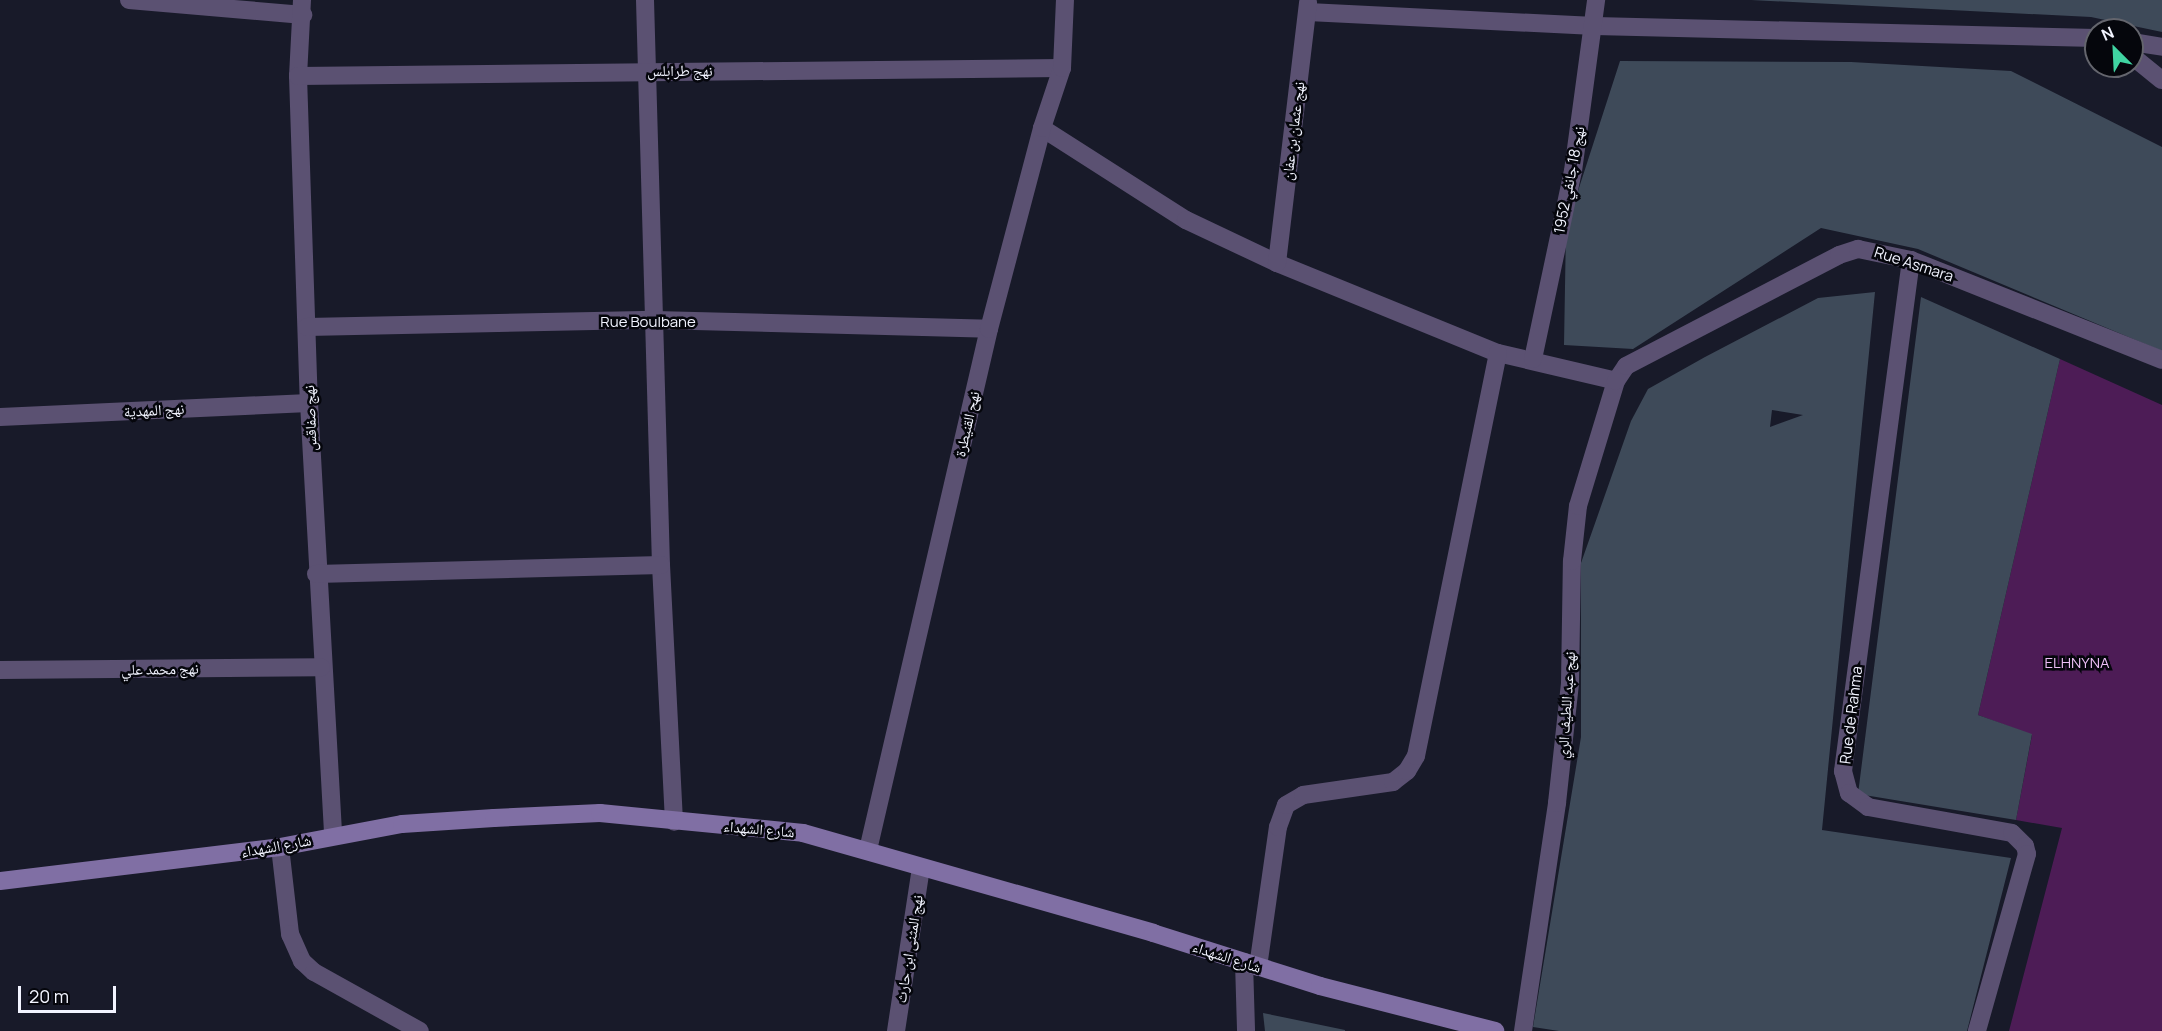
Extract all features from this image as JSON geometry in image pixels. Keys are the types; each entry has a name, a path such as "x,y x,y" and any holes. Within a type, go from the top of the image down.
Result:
{"main road":[{"name":"شارع الشهداء","path":"0,881 280,847 333,835 402,824 576,814 803,833 868,850 921,868 1251,965 1476,1028 1495,1031"}],"street":[{"path":"129,0 302,8"},
{"path":"645,0 661,565 674,822"},
{"name":"نهح القنيطرة","path":"868,850 990,328 1042,128 1062,68 1065,0"},
{"name":"نهج 18 جانفي 1952","path":"1533,359 1573,171 1595,26 1596,0"},
{"path":"1308,6 1595,26 2084,38"},
{"name":"نهج عثمان بن عفان","path":"1277,263 1308,6"},
{"name":"نهج صفاقس","path":"302,8 298,76 309,403 321,667 333,835"},
{"path":"2144,44 2162,47"},
{"path":"2144,66 2162,80"},
{"name":"نهج طرابلس","path":"298,76 1062,68"},
{"path":"1042,128 1176,214 1277,263 1498,352 1616,381"},
{"name":"Rue Asmara","path":"1616,381 1626,366 1645,354 1839,255 1874,249 1911,260 2162,360"},
{"name":"Rue de Rahma","path":"1911,260 1843,771 1850,793 1868,807 2012,833 2025,846 2026,854 1977,1031"},
{"name":"Rue Boulbane","path":"308,327 655,320 990,328"},
{"path":"1246,1031 1251,965 1278,827 1286,805 1303,795 1393,782 1407,771 1416,756 1498,352"},
{"name":"نهج عبد اللطيف الري","path":"1523,1031 1557,803 1570,683 1572,561 1578,506 1616,381"},
{"name":"نهج المهدية","path":"0,416 309,403"},
{"path":"316,574 661,565"},
{"name":"نهج محمد علي","path":"0,670 321,667"},
{"path":"280,847 290,934 302,961 314,972 420,1031"},
{"name":"نهج المثنى ابن حارث","path":"896,1031 921,868"}],"green space":[{"name":"ELHNYNA","path":"2060,359 2162,405 2162,1031 2009,1031 2062,828 2016,820 2032,735 1978,715"}],"building":[{"path":"1751,0 2162,0 2162,32 2144,28 2144,18"},
{"path":"1620,61 1851,62 2011,71 2162,147 2162,351 1918,249 1821,228 1633,349 1564,345 1566,228"},
{"path":"1875,292 1822,830 2011,858 1967,1031 1559,1031 1533,1027 1581,737 1581,563 1631,421 1648,389 1818,298","holes":["1772,410 1803,415 1770,427"]},
{"path":"1921,297 2060,359 1978,715 2032,734 2016,820 1858,794"},
{"path":"1263,1013 1345,1030 1345,1031 1265,1031"}]}
